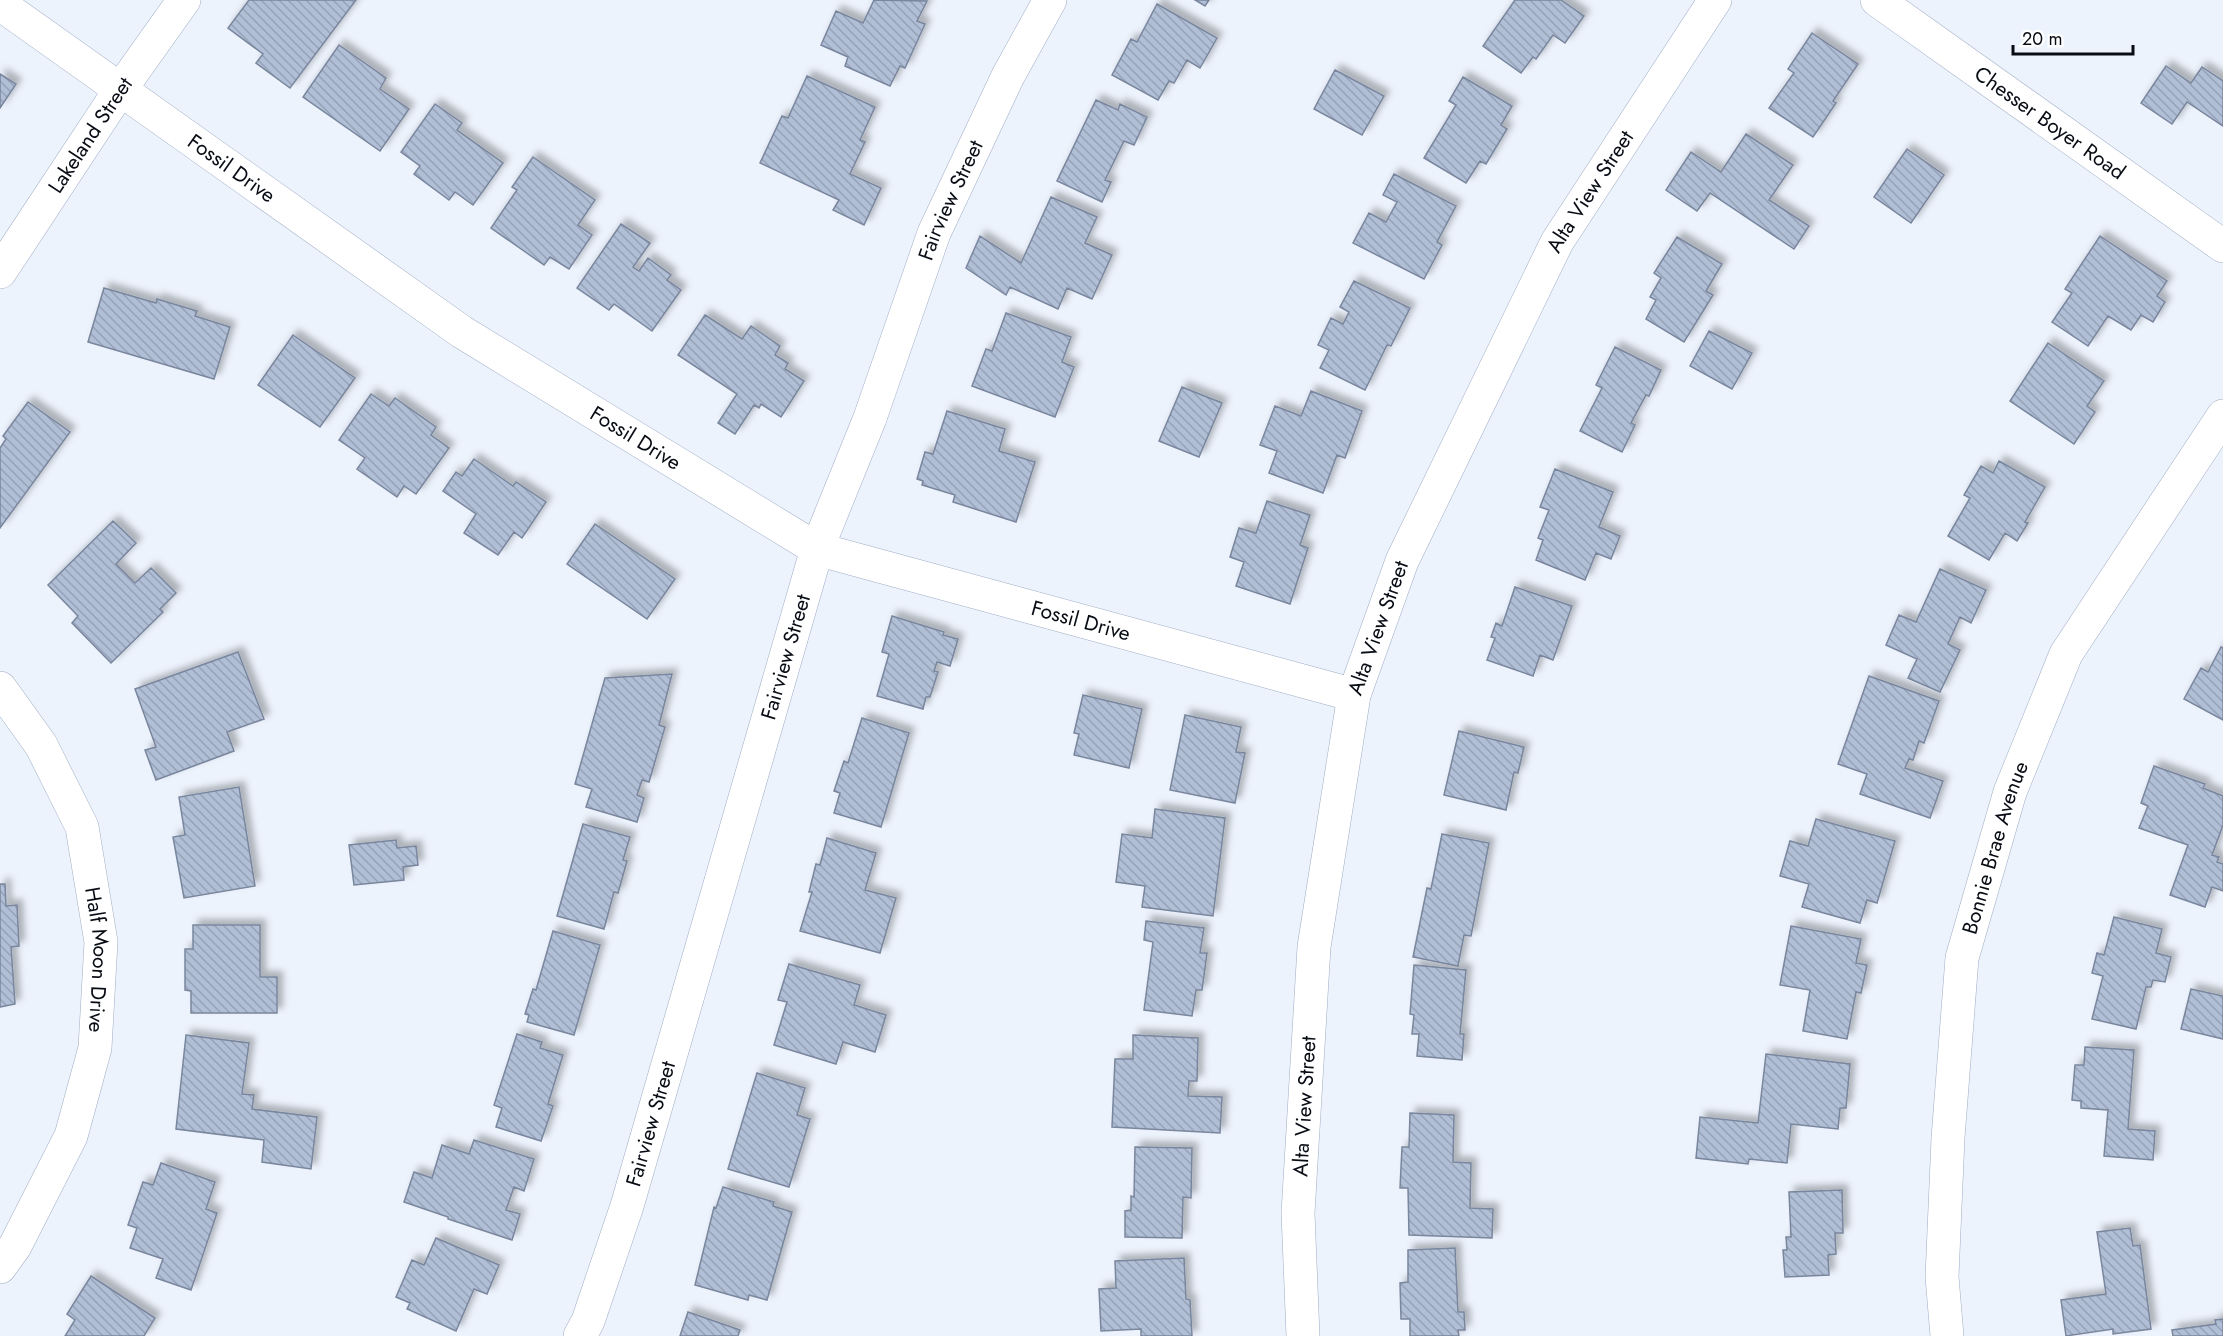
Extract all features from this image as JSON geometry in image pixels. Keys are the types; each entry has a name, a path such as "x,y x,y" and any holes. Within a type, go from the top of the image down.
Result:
{"street":[{"name":"Lakeland Street","path":"0,272 120,90 184,0"},
{"name":"Fairview Street","path":"580,1336 588,1321 627,1206 817,549 870,418 934,233 1008,76 1050,0"},
{"name":"Alta View Street","path":"1303,1336 1298,1213 1314,947 1354,695 1402,561 1557,242 1715,0"},
{"name":"Chesser Boyer Road","path":"1876,0 2223,246"},
{"name":"Fossil Drive","path":"0,4 462,332 817,549 1354,695"},
{"name":"Bonnie Brae Avenue","path":"1947,1336 1942,1277 1948,1138 1962,958 2010,792 2066,654 2223,416"},
{"name":"Half Moon Drive","path":"0,688 41,744 82,827 100,942 95,1048 71,1136 15,1246 0,1267"}],"building":[{"path":"249,0 356,0 290,88 256,63 263,54 228,28"},
{"path":"874,0 927,1 917,21 925,24 905,68 900,66 890,86 845,66 848,57 821,45 836,11 863,23"},
{"path":"1195,0 1209,0 1205,6"},
{"path":"1515,0 1561,0 1584,16 1565,43 1553,35 1536,59 1533,57 1521,73 1483,46"},
{"path":"1157,4 1217,38 1200,68 1187,60 1174,83 1169,81 1158,100 1112,75 1131,39 1137,42"},
{"path":"1812,33 1858,64 1833,101 1836,103 1813,137 1769,108 1794,73 1788,69"},
{"path":"339,45 386,78 380,89 409,109 380,151 303,97"},
{"path":"2166,66 2191,83 2202,67 2223,81 2223,126 2187,102 2172,124 2141,103"},
{"path":"1335,70 1384,96 1362,135 1314,109"},
{"path":"0,74 16,84 0,108"},
{"path":"807,76 875,107 860,140 865,142 850,174 881,188 864,225 833,210 839,200 760,163 782,116 788,118"},
{"path":"1463,77 1512,106 1501,125 1507,129 1486,164 1480,161 1466,183 1424,158 1456,105 1449,101"},
{"path":"1096,100 1118,110 1120,104 1147,117 1134,145 1124,141 1105,180 1111,182 1102,202 1057,181"},
{"path":"435,104 462,123 457,130 503,163 473,205 455,192 449,200 414,174 420,166 401,152"},
{"path":"1746,134 1793,165 1769,200 1809,226 1794,249 1710,193 1697,211 1666,190 1691,152 1721,172"},
{"path":"1907,149 1944,175 1911,223 1874,197"},
{"path":"533,157 595,200 578,225 592,235 569,269 550,257 544,265 491,228 517,190 512,187"},
{"path":"1394,174 1456,206 1437,242 1442,245 1424,279 1353,243 1369,213 1386,222 1397,202 1383,195"},
{"path":"1051,197 1097,217 1085,243 1112,255 1092,299 1067,288 1058,309 1010,287 1006,295 966,268 980,236 1021,263"},
{"path":"621,224 650,243 633,267 639,271 648,258 671,275 667,280 681,290 652,331 614,304 609,310 577,288"},
{"path":"2100,236 2167,281 2157,296 2165,302 2153,322 2141,315 2131,330 2108,316 2088,346 2052,322 2072,293 2065,289"},
{"path":"1677,237 1722,264 1706,291 1713,295 1684,342 1646,319 1656,300 1650,297 1661,278 1654,273"},
{"path":"1354,281 1410,308 1391,346 1387,345 1365,390 1320,368 1329,350 1318,345 1331,318 1343,324 1349,312 1340,307"},
{"path":"104,288 156,303 157,299 197,311 195,316 230,327 214,379 88,342"},
{"path":"1006,313 1071,337 1062,362 1074,367 1055,417 972,386 986,349 992,351"},
{"path":"705,315 742,339 751,326 780,346 775,355 788,363 785,369 804,381 781,417 761,404 759,408 754,405 735,434 718,423 737,394 678,355"},
{"path":"1709,331 1752,353 1732,389 1690,366"},
{"path":"293,335 355,378 320,427 258,385"},
{"path":"2048,343 2104,381 2087,406 2095,412 2074,444 2010,401"},
{"path":"1615,347 1661,370 1649,396 1646,395 1631,423 1635,425 1622,452 1580,431 1602,388 1596,385"},
{"path":"1182,387 1222,403 1199,457 1159,441"},
{"path":"1311,391 1362,411 1345,458 1337,455 1323,493 1269,473 1277,451 1260,445 1275,406 1301,416"},
{"path":"371,394 389,406 395,398 436,427 431,435 449,448 416,494 404,486 397,497 357,469 365,458 339,440"},
{"path":"28,402 70,432 0,528 0,448 6,439 3,436"},
{"path":"947,411 1005,429 999,451 1035,462 1016,522 953,502 955,495 922,485 923,481 917,479 925,452 933,454"},
{"path":"474,459 513,486 516,482 546,502 522,538 514,532 498,555 464,533 476,514 443,491 456,472 462,476"},
{"path":"1999,461 2045,487 2017,541 2005,533 1989,560 1948,536 1970,498 1964,495 1981,466 1993,473"},
{"path":"1555,469 1613,492 1599,527 1620,536 1611,559 1596,553 1585,580 1536,560 1543,540 1538,538 1549,510 1540,507"},
{"path":"1267,501 1310,515 1300,545 1308,548 1290,604 1236,586 1244,562 1230,557 1239,528 1256,533"},
{"path":"113,521 136,543 116,564 135,583 151,568 176,593 160,609 163,612 111,663 72,623 78,616 48,585"},
{"path":"595,524 675,579 647,619 567,564"},
{"path":"1940,569 1986,590 1971,623 1960,617 1948,644 1960,650 1940,692 1908,678 1917,659 1886,645 1899,615 1916,622"},
{"path":"1515,587 1572,606 1553,660 1540,655 1533,676 1487,660 1495,638 1491,637 1496,623 1502,626"},
{"path":"892,616 944,632 943,635 958,639 950,666 937,662 934,671 938,672 930,697 926,697 923,709 877,696 889,654 882,652"},
{"path":"2221,647 2223,648 2223,720 2184,699 2201,668 2208,672"},
{"path":"238,652 264,719 227,732 234,751 156,780 145,750 156,747 135,689"},
{"path":"672,674 659,725 665,727 649,782 642,780 637,795 644,798 637,822 586,807 592,789 575,784 605,678"},
{"path":"1869,676 1939,701 1924,743 1919,741 1913,760 1909,759 1905,768 1943,781 1930,818 1860,794 1867,774 1838,764"},
{"path":"1083,695 1142,709 1129,768 1074,755 1079,734 1074,733"},
{"path":"1185,715 1241,727 1236,752 1245,753 1235,803 1170,790"},
{"path":"862,718 909,733 881,827 834,813 840,793 834,791 844,761 848,763"},
{"path":"1459,731 1524,747 1518,773 1514,772 1506,810 1444,795"},
{"path":"2154,766 2205,784 2203,788 2223,796 2223,825 2212,855 2219,857 2217,862 2223,864 2223,891 2212,887 2205,907 2170,895 2188,845 2139,828 2148,806 2141,803"},
{"path":"239,787 255,886 184,898 173,837 185,835 179,797"},
{"path":"1155,809 1225,818 1213,916 1142,907 1145,886 1116,882 1122,834 1152,838"},
{"path":"1816,819 1895,841 1877,903 1867,900 1860,923 1802,907 1809,884 1780,876 1790,841 1808,846"},
{"path":"583,824 630,837 623,860 627,861 618,893 614,892 604,929 557,916"},
{"path":"1442,834 1489,843 1471,936 1464,935 1458,966 1413,957 1427,888 1431,889"},
{"path":"827,838 876,853 865,890 896,898 880,953 800,931 812,892 809,892 816,864 820,865"},
{"path":"396,840 397,848 416,846 418,865 403,867 404,880 354,885 349,845"},
{"path":"0,884 5,884 6,906 17,905 19,946 11,947 15,1004 0,1007"},
{"path":"2114,917 2162,929 2156,953 2171,957 2165,982 2153,980 2151,987 2146,987 2136,1029 2092,1019 2103,976 2092,973 2097,953 2104,955"},
{"path":"1146,921 1204,928 1200,953 1207,953 1202,990 1196,990 1192,1016 1144,1010 1153,942 1144,940"},
{"path":"193,925 260,925 260,977 277,977 277,1013 191,1013 191,991 185,990 185,949 193,949"},
{"path":"1791,926 1861,939 1856,963 1867,965 1861,993 1856,992 1847,1039 1803,1031 1810,990 1780,985"},
{"path":"553,931 600,945 574,1035 527,1022 529,1015 525,1014 533,989 536,990"},
{"path":"789,964 860,985 854,1005 886,1015 875,1052 843,1042 836,1064 774,1045 787,1002 778,1000"},
{"path":"1414,965 1466,970 1460,1034 1464,1034 1462,1060 1417,1056 1419,1034 1412,1034 1414,1015 1410,1014"},
{"path":"2191,989 2223,996 2223,1039 2181,1029"},
{"path":"517,1034 542,1042 540,1048 563,1055 548,1104 553,1106 541,1141 496,1127 502,1108 494,1105"},
{"path":"186,1035 249,1043 242,1094 254,1095 252,1109 317,1117 311,1169 262,1162 264,1140 176,1129"},
{"path":"1133,1035 1198,1038 1197,1081 1189,1081 1188,1096 1222,1097 1220,1133 1112,1127 1115,1059 1133,1059"},
{"path":"2085,1047 2134,1050 2128,1129 2155,1131 2153,1160 2104,1156 2108,1110 2081,1108 2081,1101 2072,1100 2075,1065 2084,1065"},
{"path":"1766,1054 1850,1064 1846,1108 1840,1108 1838,1129 1791,1124 1787,1163 1749,1159 1748,1164 1696,1158 1700,1117 1758,1123"},
{"path":"757,1073 805,1088 797,1115 810,1119 789,1187 728,1169"},
{"path":"1410,1113 1454,1115 1453,1162 1471,1163 1470,1208 1493,1209 1492,1238 1409,1235 1408,1188 1400,1188 1402,1147 1409,1147"},
{"path":"474,1140 534,1159 524,1191 514,1187 506,1210 520,1214 512,1240 404,1202 414,1172 432,1178 442,1145 469,1154"},
{"path":"1135,1147 1192,1148 1191,1198 1183,1197 1182,1238 1125,1237 1125,1211 1131,1210 1131,1196 1134,1197"},
{"path":"161,1163 215,1182 206,1209 217,1213 191,1290 156,1278 163,1259 130,1248 137,1228 128,1225 143,1182 153,1185"},
{"path":"723,1187 774,1202 773,1206 792,1212 767,1300 749,1295 748,1300 695,1285 714,1207 716,1208"},
{"path":"1842,1190 1843,1233 1835,1233 1836,1254 1828,1255 1829,1275 1785,1277 1783,1250 1787,1250 1786,1237 1791,1237 1789,1192"},
{"path":"2130,1228 2133,1246 2140,1245 2151,1329 2113,1334 2113,1329 2066,1336 2061,1300 2106,1294 2097,1232"},
{"path":"436,1238 499,1265 487,1294 474,1289 456,1331 407,1309 410,1303 396,1297 412,1260 424,1265"},
{"path":"1455,1248 1458,1312 1464,1312 1465,1330 1458,1330 1459,1336 1410,1336 1410,1319 1401,1319 1400,1283 1408,1282 1408,1250"},
{"path":"1184,1258 1186,1299 1190,1300 1192,1336 1141,1336 1141,1329 1101,1331 1099,1289 1116,1288 1115,1261"},
{"path":"91,1276 155,1318 144,1336 65,1336 75,1320 67,1314"},
{"path":"688,1312 740,1330 738,1336 680,1336"},
{"path":"2223,1319 2223,1336 2173,1336 2172,1330 2216,1324 2215,1320"}]}
